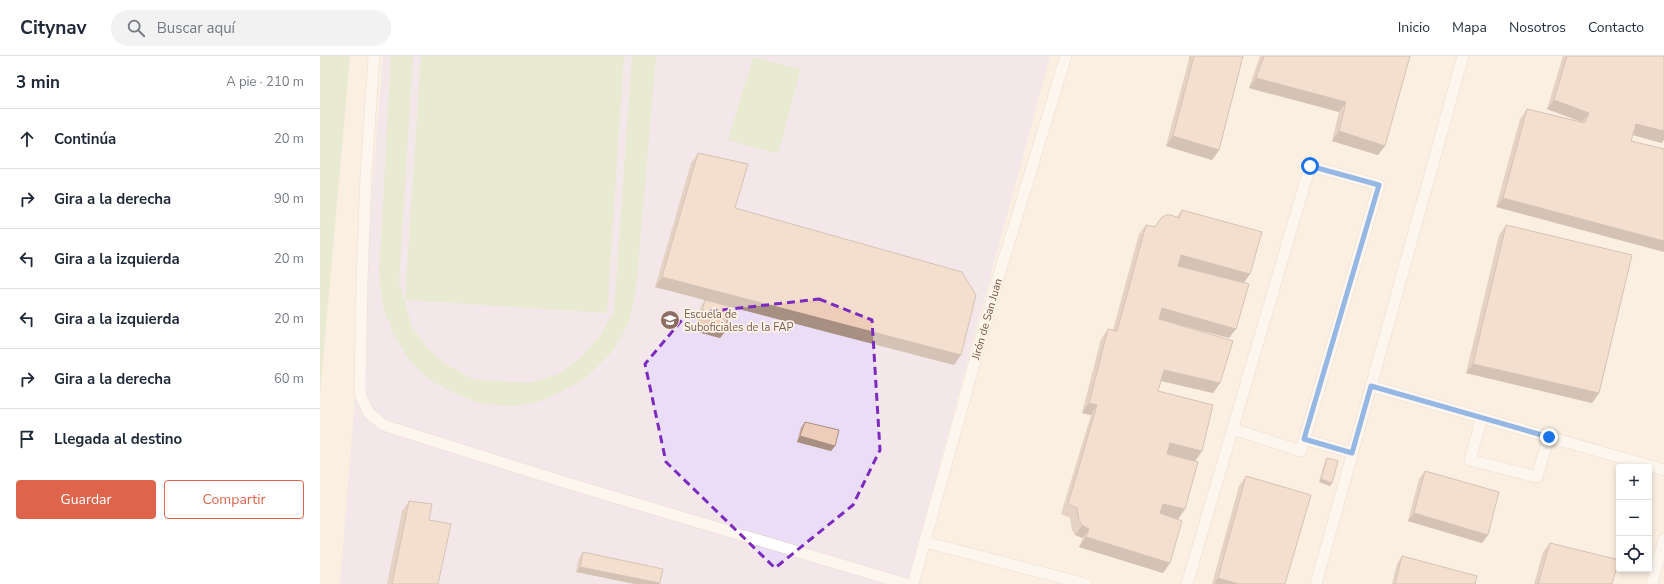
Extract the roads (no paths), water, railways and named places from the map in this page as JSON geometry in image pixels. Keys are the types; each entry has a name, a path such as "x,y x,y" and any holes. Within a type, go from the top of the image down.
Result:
{"lane":[{"path":"374,56 364,243 360,388 364,405 375,419 389,427 560,481 906,584"},
{"name":"Jirón de San Juan","path":"913,584 996,286 1066,56"},
{"path":"1316,584 1463,56"},
{"path":"1187,584 1310,166 1379,185 1301,451 1233,429"},
{"path":"1371,386 1664,470"},
{"path":"1482,417 1470,460 1537,477 1549,437"},
{"path":"1304,439 1352,453"},
{"path":"1652,584 1664,539"},
{"path":"925,542 1086,584"}],"place":[{"name":"Escuela de Suboficiales de la FAP","path":"670,320"}]}
